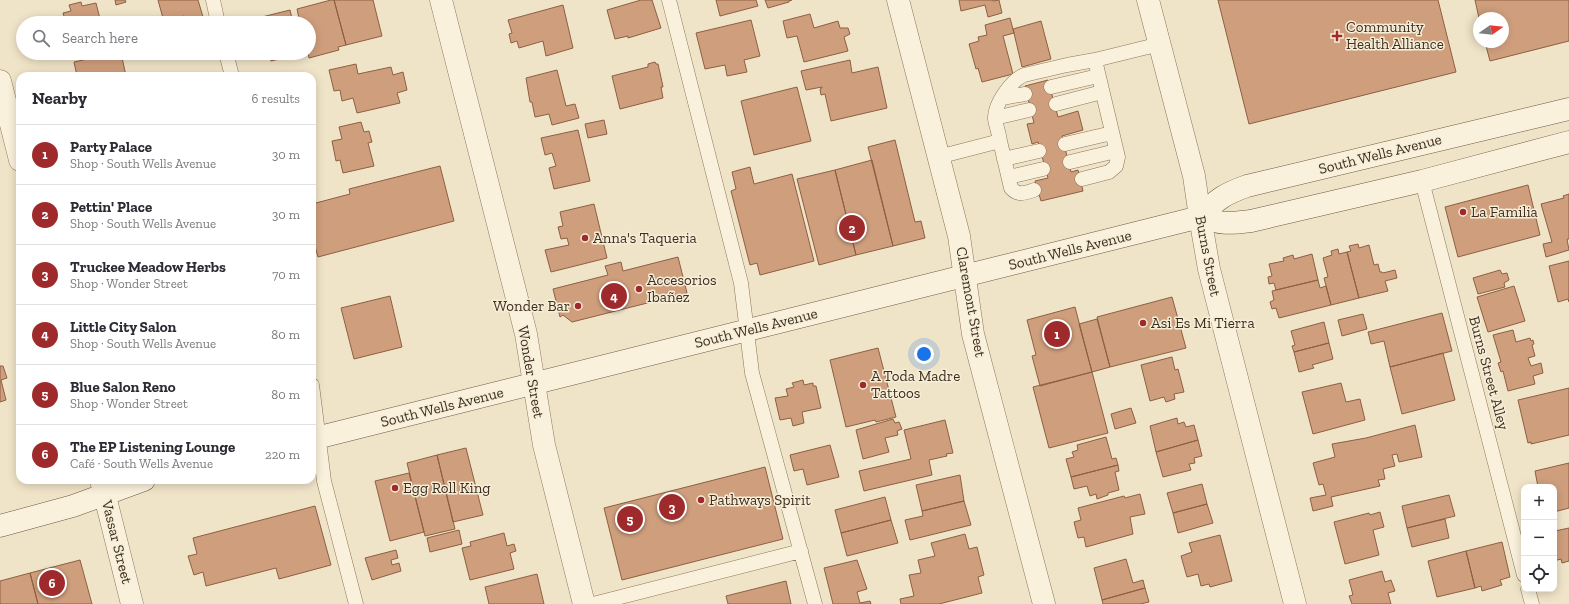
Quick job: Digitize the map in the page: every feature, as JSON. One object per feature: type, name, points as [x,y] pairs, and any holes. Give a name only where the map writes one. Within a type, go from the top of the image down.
[{"type":"street","name":"Wonder Street","points":[[440,0],[526,334],[544,445],[584,604]]},
{"type":"street","name":"Claremont Street","points":[[898,0],[959,236],[974,334],[1044,604]]},
{"type":"street","name":"Burns Street","points":[[1148,0],[1194,176],[1209,269],[1295,604]]},
{"type":"street","points":[[0,81],[16,144]]},
{"type":"street","name":"South Wells Avenue","points":[[316,438],[1200,217],[1214,202],[1228,193],[1247,186],[1569,109]]},
{"type":"street","points":[[1200,217],[1214,222],[1227,224],[1251,221],[1422,181],[1569,142]]},
{"type":"street","points":[[0,526],[62,509],[103,487],[121,484]]},
{"type":"street","name":"Vassar Street","points":[[103,487],[132,604]]},
{"type":"lane","points":[[213,0],[216,16]]},
{"type":"lane","points":[[669,0],[741,283],[752,373],[815,604]]},
{"type":"lane","points":[[1034,190],[1022,194],[1015,192],[1011,188],[1004,159],[995,118],[996,109],[1010,85],[1017,78],[1024,75],[1160,44]]},
{"type":"lane","points":[[228,60],[231,72]]},
{"type":"lane","points":[[1082,179],[1109,172],[1116,166],[1118,157],[1095,60]]},
{"type":"lane","points":[[1051,87],[1098,76]]},
{"type":"lane","points":[[1056,104],[1102,92]]},
{"type":"lane","points":[[1002,98],[1025,94]]},
{"type":"lane","points":[[995,118],[1029,110]]},
{"type":"lane","points":[[1065,144],[1112,133]]},
{"type":"lane","points":[[938,157],[1000,141]]},
{"type":"lane","points":[[1004,159],[1039,151]]},
{"type":"lane","points":[[1070,162],[1116,151]]},
{"type":"lane","points":[[1009,177],[1043,169]]},
{"type":"lane","name":"Burns Street Alley","points":[[1422,181],[1521,563]]},
{"type":"lane","points":[[316,443],[324,481],[356,604]]},
{"type":"lane","points":[[594,604],[801,551]]},
{"type":"lane","points":[[1529,592],[1532,604]]},
{"type":"building","points":[[115,0],[125,0],[126,2],[116,5]]},
{"type":"building","points":[[158,0],[198,0],[203,16],[184,16],[162,16]]},
{"type":"building","points":[[334,0],[346,45],[338,47],[339,50],[316,56],[316,16],[298,16],[297,9]]},
{"type":"building","points":[[334,0],[373,0],[382,36],[346,45]]},
{"type":"building","points":[[641,0],[652,0],[661,28],[628,38],[628,36],[615,39],[607,10]]},
{"type":"building","points":[[716,0],[756,0],[758,6],[720,16]]},
{"type":"building","points":[[765,0],[792,0],[768,8]]},
{"type":"building","points":[[959,0],[999,0],[1002,13],[988,17],[985,5],[961,11]]},
{"type":"building","name":"Community Health Alliance","points":[[1218,0],[1438,0],[1456,72],[1249,124]]},
{"type":"building","points":[[1475,0],[1569,0],[1569,41],[1490,61],[1487,48],[1509,48],[1509,12],[1478,12]]},
{"type":"building","points":[[81,2],[82,6],[96,3],[99,16],[64,16],[63,13],[71,11],[69,5]]},
{"type":"building","points":[[563,5],[573,48],[546,56],[543,41],[519,48],[517,41],[511,43],[509,34],[512,33],[508,20]]},
{"type":"building","points":[[290,10],[291,16],[266,16]]},
{"type":"building","points":[[810,14],[814,28],[838,21],[840,28],[848,28],[850,34],[844,37],[848,51],[804,62],[797,36],[787,38],[783,21]]},
{"type":"building","points":[[1010,18],[1014,33],[1003,36],[1013,74],[982,82],[978,68],[976,69],[969,44],[979,41],[978,37],[987,35],[985,25]]},
{"type":"building","points":[[751,20],[760,56],[744,60],[747,72],[727,76],[725,65],[705,69],[696,33]]},
{"type":"building","points":[[1041,21],[1051,59],[1022,67],[1013,29]]},
{"type":"building","points":[[83,60],[123,60],[125,72],[76,72],[74,62]]},
{"type":"building","points":[[850,60],[852,73],[878,67],[887,108],[831,121],[825,94],[821,95],[820,89],[822,87],[806,90],[801,71]]},
{"type":"building","points":[[655,62],[658,64],[662,82],[663,87],[661,87],[663,98],[620,109],[612,76],[648,67],[648,64]]},
{"type":"building","points":[[356,64],[358,74],[391,67],[393,75],[403,72],[407,90],[397,93],[400,103],[357,113],[353,98],[342,101],[340,90],[334,91],[329,70]]},
{"type":"building","points":[[557,70],[566,106],[575,104],[579,118],[552,125],[549,114],[535,117],[532,102],[530,102],[526,78]]},
{"type":"building","points":[[1048,80],[1058,117],[1078,111],[1083,130],[1062,136],[1071,172],[1078,170],[1083,191],[1041,201],[1035,181],[1048,178],[1038,142],[1032,144],[1027,124],[1034,123],[1025,86]]},
{"type":"building","points":[[797,87],[811,141],[754,155],[741,101]]},
{"type":"building","points":[[604,120],[607,134],[588,138],[585,124]]},
{"type":"building","points":[[361,122],[364,132],[369,131],[372,142],[368,143],[374,166],[343,173],[340,160],[336,161],[332,141],[342,139],[339,127]]},
{"type":"building","points":[[578,130],[590,181],[554,189],[549,168],[556,166],[552,153],[545,155],[541,138]]},
{"type":"building","points":[[895,140],[915,222],[921,221],[925,238],[893,246],[868,147]]},
{"type":"building","points":[[872,160],[893,246],[856,255],[835,170]]},
{"type":"building","points":[[440,166],[454,221],[318,257],[316,250],[316,203],[350,194],[349,189]]},
{"type":"building","points":[[750,167],[754,184],[792,174],[814,261],[760,275],[757,263],[750,265],[731,191],[736,189],[732,172]]},
{"type":"building","points":[[835,170],[856,255],[819,265],[797,179]]},
{"type":"building","points":[[1528,185],[1540,235],[1458,257],[1445,207]]},
{"type":"building","points":[[1569,194],[1569,239],[1567,239],[1569,250],[1546,257],[1543,244],[1552,242],[1541,204],[1564,198],[1563,196]]},
{"type":"building","name":"Anna's Taqueria","points":[[594,204],[607,258],[551,272],[545,250],[569,245],[567,238],[561,239],[558,227],[563,226],[560,212]]},
{"type":"building","points":[[1358,244],[1359,248],[1369,245],[1374,265],[1378,264],[1380,272],[1383,273],[1395,270],[1397,278],[1385,281],[1388,291],[1359,298],[1347,252],[1351,251],[1349,246]]},
{"type":"building","points":[[1338,249],[1339,254],[1347,252],[1359,298],[1331,305],[1324,278],[1328,277],[1323,258],[1332,255],[1331,251]]},
{"type":"building","points":[[1312,254],[1318,280],[1276,290],[1274,283],[1269,284],[1268,277],[1272,276],[1269,264],[1284,261],[1283,258],[1293,255],[1294,259]]},
{"type":"building","points":[[678,257],[687,293],[572,322],[563,315],[560,317],[553,289],[608,275],[605,266],[621,262],[623,271]]},
{"type":"building","points":[[1569,261],[1569,302],[1568,299],[1558,302],[1549,266]]},
{"type":"building","points":[[1500,270],[1502,274],[1507,273],[1509,280],[1504,283],[1505,287],[1478,294],[1473,278]]},
{"type":"building","points":[[1318,280],[1320,288],[1326,286],[1331,305],[1279,318],[1276,308],[1272,309],[1270,302],[1274,300],[1272,291]]},
{"type":"building","points":[[1514,286],[1525,321],[1488,332],[1477,297]]},
{"type":"building","points":[[390,296],[402,347],[354,359],[341,308]]},
{"type":"building","points":[[1172,297],[1186,348],[1110,367],[1097,317]]},
{"type":"building","points":[[1075,307],[1092,372],[1040,386],[1032,356],[1036,355],[1027,320]]},
{"type":"building","points":[[1442,313],[1452,351],[1390,367],[1384,341],[1371,344],[1368,332]]},
{"type":"building","points":[[1363,314],[1367,329],[1342,336],[1338,320]]},
{"type":"building","points":[[1097,319],[1110,367],[1092,372],[1079,324]]},
{"type":"building","points":[[1324,322],[1329,343],[1294,352],[1292,346],[1295,345],[1291,331]]},
{"type":"building","points":[[1513,330],[1516,342],[1530,338],[1531,341],[1533,340],[1534,344],[1532,345],[1535,356],[1528,358],[1531,366],[1541,363],[1543,373],[1533,376],[1535,384],[1508,391],[1503,371],[1501,372],[1498,363],[1501,362],[1493,335]]},
{"type":"building","points":[[1329,343],[1333,359],[1312,365],[1314,368],[1299,372],[1294,352]]},
{"type":"building","points":[[878,348],[896,417],[846,427],[830,360]]},
{"type":"building","points":[[1443,353],[1455,400],[1402,414],[1390,367]]},
{"type":"building","points":[[1172,357],[1175,370],[1178,369],[1184,392],[1174,394],[1175,399],[1166,402],[1164,397],[1150,401],[1141,365]]},
{"type":"building","points":[[0,366],[3,366],[7,378],[1,380],[6,400],[0,402]]},
{"type":"building","points":[[1092,372],[1108,433],[1049,448],[1033,387]]},
{"type":"building","points":[[803,380],[804,385],[813,383],[813,386],[816,386],[821,408],[802,412],[804,423],[793,426],[791,418],[780,420],[775,398],[788,396],[786,389],[794,387],[792,383]]},
{"type":"building","points":[[1341,383],[1346,402],[1360,399],[1365,420],[1313,434],[1302,392]]},
{"type":"building","points":[[1569,388],[1569,435],[1531,444],[1531,442],[1528,443],[1518,400]]},
{"type":"building","points":[[1131,408],[1136,423],[1115,429],[1111,414]]},
{"type":"building","points":[[1177,418],[1178,424],[1184,422],[1186,427],[1194,425],[1198,440],[1156,452],[1150,426]]},
{"type":"building","points":[[893,419],[895,423],[899,422],[902,429],[897,431],[898,435],[885,438],[889,452],[863,459],[856,430]]},
{"type":"building","points":[[945,420],[953,453],[929,460],[932,475],[864,491],[859,471],[911,459],[904,430]]},
{"type":"building","points":[[1415,425],[1422,457],[1399,462],[1397,454],[1392,455],[1395,466],[1383,469],[1385,479],[1378,480],[1380,486],[1331,497],[1333,506],[1313,511],[1310,498],[1326,495],[1323,484],[1319,485],[1313,463],[1335,457],[1332,444],[1366,438]]},
{"type":"building","points":[[1106,437],[1112,459],[1116,458],[1118,465],[1071,477],[1066,459],[1074,457],[1072,452],[1078,450],[1077,445]]},
{"type":"building","points":[[1198,440],[1202,456],[1194,458],[1195,463],[1189,464],[1191,470],[1163,477],[1156,452]]},
{"type":"building","points":[[830,445],[839,477],[807,485],[803,469],[794,471],[790,455]]},
{"type":"building","points":[[466,448],[483,515],[453,522],[437,455]]},
{"type":"building","points":[[437,455],[455,529],[425,536],[407,463]]},
{"type":"building","points":[[1569,463],[1569,508],[1557,511],[1557,484],[1537,484],[1535,471]]},
{"type":"building","points":[[1118,465],[1119,471],[1115,472],[1119,490],[1108,493],[1108,495],[1097,499],[1096,494],[1090,496],[1087,486],[1074,489],[1071,477]]},
{"type":"building","points":[[765,467],[783,539],[622,580],[604,508]]},
{"type":"building","points":[[409,473],[424,532],[390,541],[375,481]]},
{"type":"building","points":[[960,475],[964,501],[922,511],[916,485]]},
{"type":"building","points":[[1202,484],[1207,504],[1173,513],[1167,493]]},
{"type":"building","points":[[1140,494],[1145,514],[1130,517],[1133,534],[1086,547],[1084,537],[1078,538],[1074,522],[1081,520],[1078,508],[1124,496],[1125,498]]},
{"type":"building","points":[[1449,495],[1455,516],[1407,528],[1402,506]]},
{"type":"building","points":[[885,497],[891,520],[841,533],[835,510]]},
{"type":"building","points":[[964,501],[971,525],[910,540],[905,520],[923,516],[922,511]]},
{"type":"building","points":[[1207,504],[1213,523],[1178,533],[1173,513]]},
{"type":"building","points":[[315,506],[331,565],[279,579],[276,568],[206,586],[203,572],[194,575],[188,556],[197,554],[193,538]]},
{"type":"building","points":[[1380,512],[1384,527],[1373,530],[1379,555],[1345,564],[1334,522],[1369,513],[1370,515]]},
{"type":"building","points":[[1445,519],[1449,538],[1412,547],[1407,528]]},
{"type":"building","points":[[891,520],[898,543],[847,556],[841,533]]},
{"type":"building","points":[[1569,528],[1569,561],[1562,563],[1561,559],[1557,560],[1557,531]]},
{"type":"building","points":[[459,530],[462,544],[430,552],[427,538]]},
{"type":"building","points":[[504,533],[507,546],[514,544],[516,551],[510,553],[514,569],[470,580],[462,548],[471,546],[470,542]]},
{"type":"building","points":[[965,534],[969,549],[977,547],[984,575],[978,577],[982,593],[939,604],[901,604],[900,599],[914,596],[909,575],[921,573],[918,560],[935,556],[931,543]]},
{"type":"building","points":[[1220,535],[1232,581],[1210,587],[1209,584],[1201,586],[1198,574],[1187,577],[1181,556],[1192,552],[1189,543]]},
{"type":"building","points":[[1502,542],[1510,577],[1500,580],[1502,585],[1482,591],[1481,586],[1475,588],[1466,551]]},
{"type":"building","points":[[396,550],[398,558],[391,560],[392,565],[399,563],[401,571],[372,580],[365,558]]},
{"type":"building","points":[[1466,551],[1475,588],[1437,597],[1428,561]]},
{"type":"building","points":[[1126,559],[1133,583],[1143,580],[1145,588],[1102,600],[1094,568]]},
{"type":"building","points":[[80,560],[92,604],[38,604],[30,573]]},
{"type":"building","points":[[857,560],[867,589],[857,592],[860,603],[870,601],[871,604],[833,604],[824,568]]},
{"type":"building","points":[[1382,571],[1385,582],[1391,580],[1395,591],[1388,593],[1391,604],[1352,604],[1349,596],[1353,595],[1349,580]]},
{"type":"building","points":[[30,573],[38,604],[0,604],[0,581]]},
{"type":"building","points":[[537,574],[544,604],[489,604],[485,587]]},
{"type":"building","points":[[786,581],[791,604],[728,604],[726,596]]},
{"type":"building","points":[[1145,588],[1149,602],[1140,604],[1103,604],[1102,600]]},
{"type":"place","name":"Community Health Alliance","points":[[1337,36]]},
{"type":"place","name":"La Familia","points":[[1463,212]]},
{"type":"place","name":"Pettin' Place","points":[[852,228]]},
{"type":"place","name":"Anna's Taqueria","points":[[585,238]]},
{"type":"place","name":"Accesorios Ibañez","points":[[639,289]]},
{"type":"place","name":"Little City Salon","points":[[614,296]]},
{"type":"place","name":"Wonder Bar","points":[[578,306]]},
{"type":"place","name":"Asi Es Mi Tierra","points":[[1143,323]]},
{"type":"place","name":"Party Palace","points":[[1057,334]]},
{"type":"place","name":"A Toda Madre Tattoos","points":[[863,385]]},
{"type":"place","name":"Egg Roll King","points":[[395,488]]},
{"type":"place","name":"Pathways Spirit","points":[[701,500]]},
{"type":"place","name":"Truckee Meadow Herbs","points":[[672,507]]},
{"type":"place","name":"Blue Salon Reno","points":[[630,519]]},
{"type":"place","name":"The EP Listening Lounge","points":[[52,583]]}]
